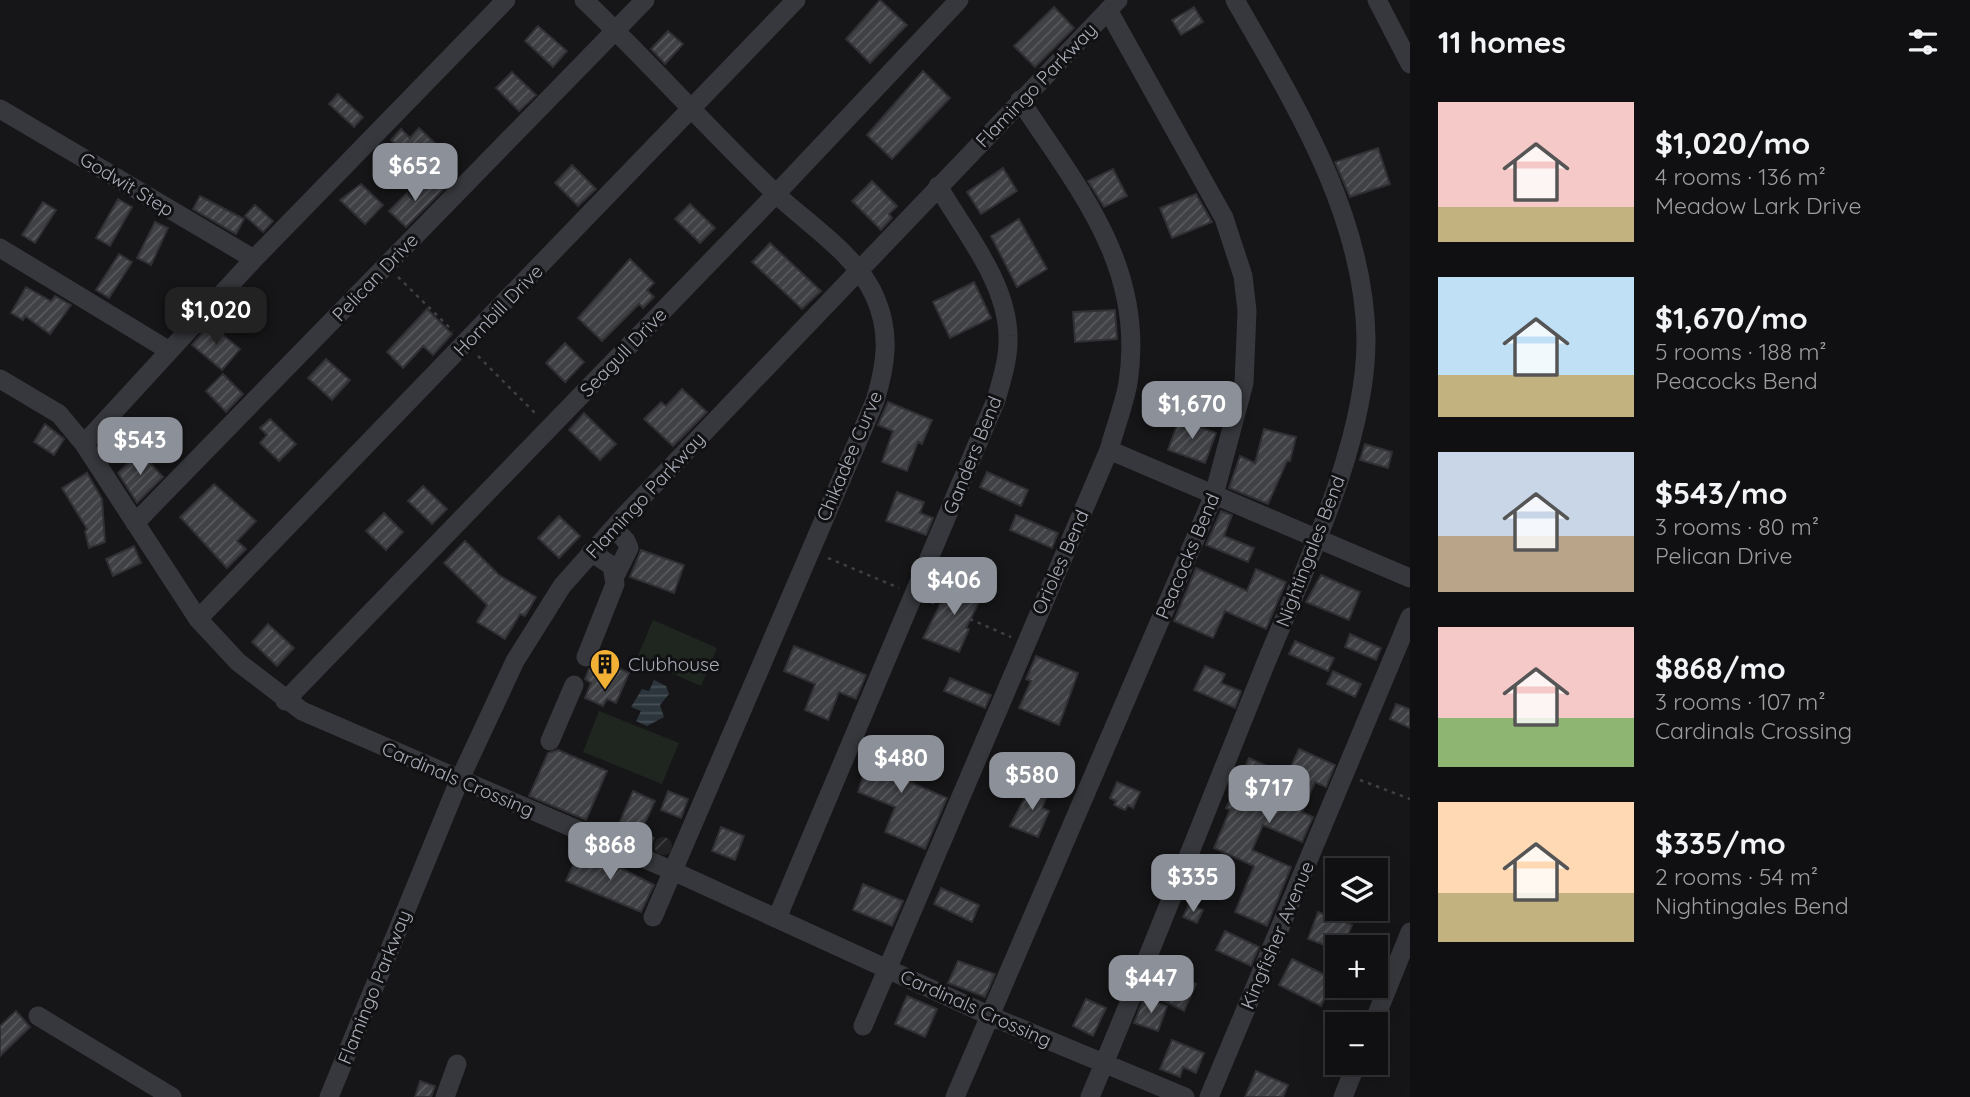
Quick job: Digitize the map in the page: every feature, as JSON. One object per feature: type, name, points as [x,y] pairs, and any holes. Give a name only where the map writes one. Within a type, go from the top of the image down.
[{"type":"street","points":[[84,444],[254,258],[506,0]]},
{"type":"street","name":"Chikadee Curve","points":[[584,0],[776,194],[859,270],[875,296],[884,321],[887,349],[883,374],[653,916]]},
{"type":"street","name":"Pelican Drive","points":[[135,523],[645,0]]},
{"type":"street","name":"Hornbill Drive","points":[[198,619],[796,0]]},
{"type":"street","name":"Seagull Drive","points":[[285,701],[776,194],[959,0]]},
{"type":"street","name":"Nightingales Bend","points":[[1090,1097],[1316,538],[1354,434],[1363,387],[1366,338],[1362,293],[1325,166],[1298,110],[1235,0]]},
{"type":"street","points":[[1377,0],[1410,64]]},
{"type":"street","name":"Flamingo Parkway","points":[[330,1097],[458,781],[530,634],[562,586],[591,552],[938,186],[1113,5]]},
{"type":"street","name":"Peacocks Bend","points":[[955,1097],[1214,495],[1244,383],[1248,349],[1242,276],[1213,194],[1113,5]]},
{"type":"street","name":"Orioles Bend","points":[[863,1026],[1109,450],[1127,385],[1131,353],[1126,289],[1103,227],[1020,100]]},
{"type":"street","name":"Godwit Step","points":[[0,108],[254,258]]},
{"type":"street","name":"Ganders Bend","points":[[777,918],[991,412],[1004,369],[1009,337],[1005,309],[989,274],[938,186]]},
{"type":"street","points":[[0,248],[168,349]]},
{"type":"street","name":"Cardinals Crossing","points":[[0,379],[59,414],[84,444],[198,619],[238,662],[285,701],[458,781],[673,871],[988,1015],[1185,1097]]},
{"type":"street","points":[[1109,450],[1410,578]]},
{"type":"street","points":[[586,657],[607,607],[616,574],[629,548],[614,528]]},
{"type":"street","points":[[591,552],[612,566],[616,574]]},
{"type":"street","name":"Kingfisher Avenue","points":[[1209,1097],[1410,617]]},
{"type":"street","points":[[550,741],[574,685]]},
{"type":"street","points":[[1378,1012],[1410,932]]},
{"type":"street","points":[[38,1016],[172,1097]]},
{"type":"street","points":[[449,1096],[457,1064]]},
{"type":"street","points":[[1343,1097],[1352,1075]]},
{"type":"path","points":[[1344,774],[1410,799]]},
{"type":"shaded area","points":[[653,620],[717,648],[701,686],[637,658]]},
{"type":"shaded area","points":[[654,680],[666,686],[669,694],[660,705],[664,717],[647,726],[636,721],[641,711],[631,707],[642,689],[649,691]]},
{"type":"shaded area","points":[[599,711],[679,743],[662,784],[583,752]]},
{"type":"shaded area","points":[[659,837],[667,837],[672,846],[670,853],[659,855],[654,850],[654,842]]},
{"type":"building","points":[[880,0],[907,25],[870,63],[846,39]]},
{"type":"building","points":[[1054,7],[1074,28],[1035,67],[1014,46]]},
{"type":"building","points":[[1194,7],[1203,22],[1181,35],[1172,20]]},
{"type":"building","points":[[538,26],[567,51],[553,67],[525,41]]},
{"type":"building","points":[[668,31],[683,44],[665,64],[651,49]]},
{"type":"building","points":[[923,71],[950,98],[892,159],[867,135]]},
{"type":"building","points":[[512,72],[536,95],[519,111],[496,88]]},
{"type":"building","points":[[338,94],[363,117],[354,127],[329,104]]},
{"type":"building","points":[[419,128],[439,147],[419,167],[391,140],[401,129],[410,138]]},
{"type":"building","points":[[1378,148],[1390,184],[1350,197],[1335,162]]},
{"type":"building","points":[[572,165],[596,189],[578,206],[555,183]]},
{"type":"building","points":[[1003,168],[1017,191],[981,214],[967,192]]},
{"type":"building","points":[[1113,169],[1127,196],[1104,207],[1088,181]]},
{"type":"building","points":[[432,179],[443,190],[406,227],[389,211],[407,193],[412,199]]},
{"type":"building","points":[[872,181],[897,206],[889,214],[892,218],[881,230],[852,201]]},
{"type":"building","points":[[361,184],[383,205],[365,224],[340,200]]},
{"type":"building","points":[[1196,194],[1212,222],[1172,238],[1160,208]]},
{"type":"building","points":[[200,196],[244,219],[236,234],[193,209]]},
{"type":"building","points":[[118,199],[132,207],[110,246],[96,238]]},
{"type":"building","points":[[43,202],[56,210],[35,243],[22,235]]},
{"type":"building","points":[[690,204],[715,228],[700,243],[675,219]]},
{"type":"building","points":[[255,205],[273,221],[263,232],[245,216]]},
{"type":"building","points":[[1019,219],[1047,269],[1017,287],[991,236]]},
{"type":"building","points":[[155,222],[168,228],[151,265],[137,258]]},
{"type":"building","points":[[770,243],[821,291],[802,309],[752,262]]},
{"type":"building","points":[[119,254],[132,262],[109,298],[96,290]]},
{"type":"building","points":[[630,259],[654,283],[647,290],[654,297],[643,308],[639,304],[602,341],[578,318]]},
{"type":"building","points":[[974,282],[991,318],[950,338],[933,302]]},
{"type":"building","points":[[26,287],[51,301],[55,296],[71,305],[50,334],[25,316],[23,320],[11,313]]},
{"type":"building","points":[[427,309],[452,334],[433,355],[423,346],[403,368],[387,352]]},
{"type":"building","points":[[1115,310],[1117,339],[1075,342],[1073,312]]},
{"type":"building","points":[[210,324],[240,349],[222,370],[192,345]]},
{"type":"building","points":[[565,343],[584,362],[565,382],[546,363]]},
{"type":"building","points":[[326,359],[350,380],[332,400],[308,378]]},
{"type":"building","points":[[223,374],[243,394],[226,412],[206,391]]},
{"type":"building","points":[[682,389],[707,412],[673,446],[644,419],[661,402],[666,406]]},
{"type":"building","points":[[888,402],[932,420],[922,444],[918,442],[907,471],[882,462],[893,431],[878,425]]},
{"type":"building","points":[[584,413],[616,444],[600,460],[569,430]]},
{"type":"building","points":[[270,419],[296,444],[279,461],[260,443],[267,435],[260,428]]},
{"type":"building","points":[[1179,419],[1216,433],[1205,463],[1168,450]]},
{"type":"building","points":[[45,424],[64,439],[54,455],[34,442]]},
{"type":"building","points":[[1264,429],[1296,437],[1290,461],[1287,461],[1268,504],[1229,488],[1240,456],[1255,463]]},
{"type":"building","points":[[1365,444],[1392,452],[1388,468],[1360,460]]},
{"type":"building","points":[[140,452],[163,477],[137,503],[118,473]]},
{"type":"building","points":[[987,472],[1028,490],[1021,506],[980,487]]},
{"type":"building","points":[[87,473],[102,499],[105,542],[89,548],[85,531],[87,529],[62,488]]},
{"type":"building","points":[[214,484],[256,521],[237,541],[246,549],[227,568],[180,517]]},
{"type":"building","points":[[423,486],[447,509],[432,524],[408,501]]},
{"type":"building","points":[[897,492],[924,502],[920,513],[933,518],[926,535],[886,521]]},
{"type":"building","points":[[1221,511],[1232,515],[1224,536],[1254,548],[1248,562],[1206,545]]},
{"type":"building","points":[[384,513],[403,532],[386,550],[366,531]]},
{"type":"building","points":[[1016,515],[1058,533],[1052,548],[1010,530]]},
{"type":"building","points":[[559,516],[580,536],[559,558],[538,538]]},
{"type":"building","points":[[465,541],[499,575],[536,597],[525,616],[520,614],[505,639],[477,622],[487,605],[444,563]]},
{"type":"building","points":[[134,546],[141,563],[113,576],[106,559]]},
{"type":"building","points":[[641,550],[684,565],[674,593],[630,577]]},
{"type":"building","points":[[1196,568],[1247,591],[1256,569],[1286,582],[1266,629],[1225,611],[1213,638],[1174,621]]},
{"type":"building","points":[[1321,575],[1360,592],[1349,620],[1306,602]]},
{"type":"building","points":[[953,580],[983,594],[966,628],[969,629],[959,652],[923,638]]},
{"type":"building","points":[[268,624],[294,648],[277,666],[252,642]]},
{"type":"building","points":[[1350,634],[1381,648],[1376,660],[1345,647]]},
{"type":"building","points":[[1295,641],[1334,658],[1328,671],[1289,654]]},
{"type":"building","points":[[794,646],[866,675],[856,699],[839,692],[828,720],[805,710],[815,684],[784,671]]},
{"type":"building","points":[[1036,656],[1078,673],[1059,725],[1019,708],[1031,681],[1026,679]]},
{"type":"building","name":"Clubhouse","points":[[607,663],[629,673],[616,703],[607,699],[603,706],[585,698],[591,683],[585,679],[589,669],[597,669],[599,664],[606,667]]},
{"type":"building","points":[[1205,666],[1225,674],[1221,683],[1241,691],[1235,708],[1194,690]]},
{"type":"building","points":[[1333,671],[1361,684],[1355,697],[1327,684]]},
{"type":"building","points":[[950,678],[991,695],[985,708],[944,691]]},
{"type":"building","points":[[1396,704],[1410,709],[1410,728],[1390,719]]},
{"type":"building","points":[[875,739],[915,756],[905,780],[947,798],[925,849],[885,832],[895,807],[858,792]]},
{"type":"building","points":[[1299,749],[1335,765],[1326,787],[1315,782],[1302,812],[1313,817],[1302,842],[1263,825],[1252,850],[1291,867],[1267,926],[1235,912],[1254,866],[1214,848],[1230,810],[1226,808],[1249,758],[1287,775]]},
{"type":"building","points":[[558,750],[607,771],[586,820],[529,796],[548,753]]},
{"type":"building","points":[[1117,782],[1140,792],[1133,808],[1128,805],[1125,810],[1114,805],[1116,801],[1110,798]]},
{"type":"building","points":[[1032,784],[1049,791],[1042,808],[1049,811],[1038,837],[1010,826]]},
{"type":"building","points":[[633,791],[655,801],[641,831],[654,838],[649,848],[615,833]]},
{"type":"building","points":[[668,791],[688,799],[681,818],[661,810]]},
{"type":"building","points":[[721,827],[744,836],[735,860],[712,851]]},
{"type":"building","points":[[579,852],[605,865],[607,861],[654,885],[641,912],[566,881]]},
{"type":"building","points":[[863,884],[903,901],[892,926],[853,910]]},
{"type":"building","points":[[941,888],[979,905],[972,922],[934,904]]},
{"type":"building","points":[[1189,904],[1203,910],[1197,923],[1183,917]]},
{"type":"building","points":[[1318,912],[1325,915],[1325,921],[1342,921],[1352,925],[1348,935],[1325,935],[1325,945],[1308,939]]},
{"type":"building","points":[[1225,931],[1259,947],[1251,966],[1216,950]]},
{"type":"building","points":[[1292,959],[1325,975],[1325,998],[1321,1006],[1279,985]]},
{"type":"building","points":[[958,961],[995,974],[985,997],[948,983]]},
{"type":"building","points":[[1175,975],[1196,984],[1184,1011],[1164,1001]]},
{"type":"building","points":[[907,996],[937,1009],[925,1037],[895,1024]]},
{"type":"building","points":[[1144,998],[1167,1006],[1158,1031],[1134,1023]]},
{"type":"building","points":[[1086,999],[1106,1008],[1093,1036],[1073,1026]]},
{"type":"building","points":[[16,1011],[30,1027],[0,1056],[0,1026]]},
{"type":"building","points":[[1172,1040],[1204,1053],[1196,1073],[1183,1067],[1180,1077],[1160,1069]]},
{"type":"building","points":[[1256,1071],[1288,1085],[1283,1097],[1245,1097]]},
{"type":"building","points":[[420,1081],[435,1086],[431,1097],[415,1097]]},
{"type":"place","name":"Clubhouse","points":[[605,691]]}]
